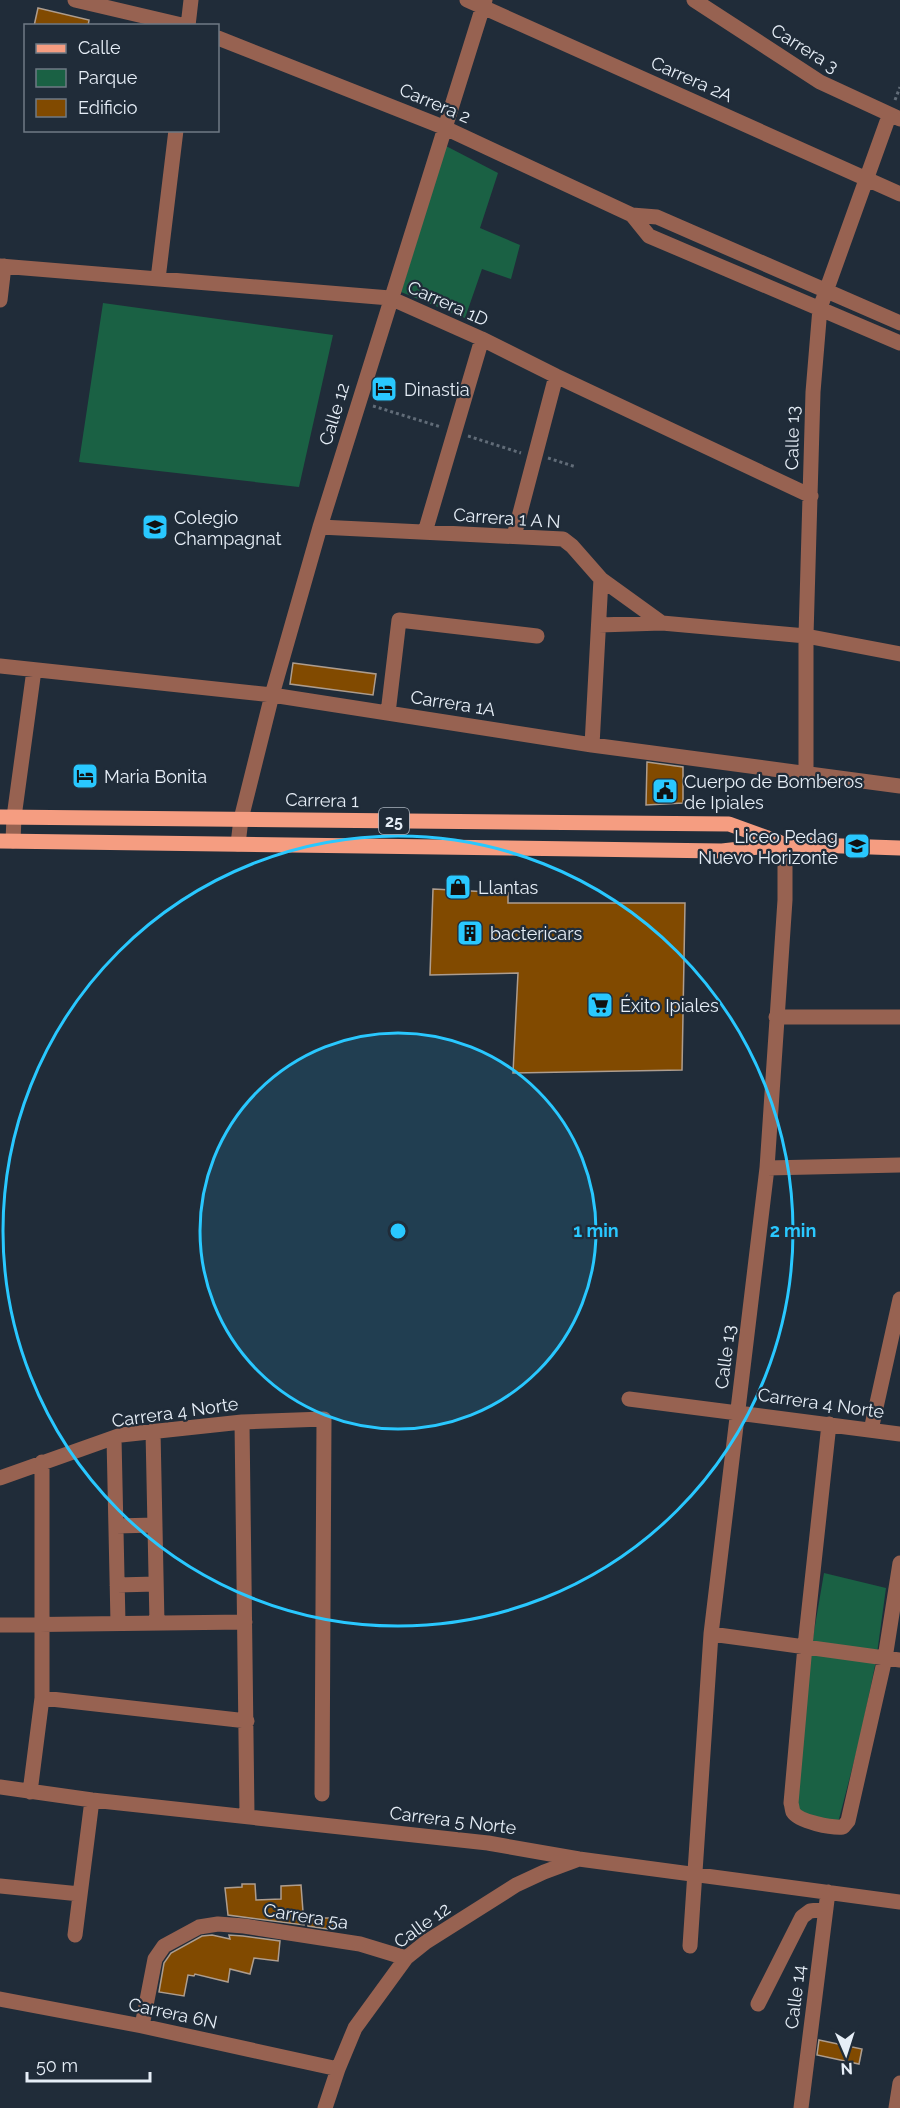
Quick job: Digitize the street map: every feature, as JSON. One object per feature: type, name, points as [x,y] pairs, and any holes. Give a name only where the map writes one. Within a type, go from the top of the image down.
[{"type":"main road","name":"Carrera 1","points":[[7,817],[729,824],[785,844]]},
{"type":"main road","points":[[590,823],[590,849]]},
{"type":"main road","name":"Carrera 1","points":[[6,841],[723,851],[785,844],[900,848]]},
{"type":"street","points":[[75,0],[178,24]]},
{"type":"street","points":[[187,24],[191,0]]},
{"type":"street","name":"Carrera 2A","points":[[467,0],[484,3],[900,194]]},
{"type":"street","name":"Carrera 3","points":[[697,1],[820,82],[894,118]]},
{"type":"street","name":"Calle 12","points":[[238,844],[241,819],[272,695],[320,527],[484,3]]},
{"type":"street","name":"Carrera 2","points":[[219,38],[444,127],[632,215],[657,217],[900,323]]},
{"type":"street","name":"Calle 13","points":[[806,774],[806,636],[813,392],[820,308],[867,179],[894,118]]},
{"type":"street","points":[[158,279],[176,132]]},
{"type":"street","name":"Carrera 2","points":[[632,215],[649,236],[900,342]]},
{"type":"street","points":[[0,300],[2,266]]},
{"type":"street","name":"Carrera 1D","points":[[2,266],[390,298],[482,339],[810,496]]},
{"type":"street","points":[[425,532],[482,339]]},
{"type":"street","points":[[514,536],[556,376]]},
{"type":"street","name":"Carrera 1 A N","points":[[320,527],[563,539],[601,579],[662,623]]},
{"type":"street","points":[[592,745],[601,579]]},
{"type":"street","points":[[388,713],[399,620],[537,636]]},
{"type":"street","points":[[599,625],[662,623],[806,636],[900,654]]},
{"type":"street","name":"Carrera 1A","points":[[0,666],[272,695],[592,745],[900,786]]},
{"type":"street","points":[[6,841],[7,817],[34,670]]},
{"type":"street","name":"Calle 13","points":[[690,1946],[711,1634],[767,1168],[785,900],[785,844]]},
{"type":"street","points":[[776,1017],[900,1017]]},
{"type":"street","points":[[767,1168],[900,1165]]},
{"type":"street","points":[[871,1430],[900,1299]]},
{"type":"street","name":"Carrera 4 Norte","points":[[629,1399],[900,1434]]},
{"type":"street","name":"Carrera 4 Norte","points":[[0,1478],[114,1438],[153,1431],[242,1422],[324,1419],[322,1794]]},
{"type":"street","points":[[242,1422],[247,1815]]},
{"type":"street","points":[[829,1424],[791,1803],[793,1812],[800,1819],[834,1828],[843,1827],[848,1821],[892,1659],[900,1563]]},
{"type":"street","points":[[153,1431],[157,1623]]},
{"type":"street","points":[[114,1438],[118,1623]]},
{"type":"street","points":[[30,1792],[42,1698],[42,1462]]},
{"type":"street","points":[[116,1526],[155,1525]]},
{"type":"street","points":[[117,1585],[156,1584]]},
{"type":"street","points":[[0,1624],[245,1622]]},
{"type":"street","points":[[711,1634],[892,1659]]},
{"type":"street","points":[[42,1698],[247,1721]]},
{"type":"street","name":"Carrera 5 Norte","points":[[0,1787],[92,1800],[247,1815],[488,1843],[579,1859],[900,1902]]},
{"type":"street","points":[[75,1935],[92,1800]]},
{"type":"street","name":"Calle 12","points":[[325,2108],[355,2028],[406,1958],[426,1942],[516,1886],[544,1872],[579,1859]]},
{"type":"street","points":[[0,1886],[80,1894]]},
{"type":"street","name":"Calle 14","points":[[801,2108],[828,1892]]},
{"type":"street","points":[[758,2004],[802,1917],[810,1911],[826,1909]]},
{"type":"street","name":"Carrera 5a","points":[[142,2026],[155,1959],[164,1946],[199,1927],[218,1924],[255,1928],[360,1944],[406,1958]]},
{"type":"street","name":"Carrera 6N","points":[[0,1999],[142,2026],[338,2069]]},
{"type":"street","points":[[896,2108],[900,2083]]},
{"type":"path","points":[[535,454],[576,467]]},
{"type":"green space","points":[[446,146],[498,173],[480,228],[520,245],[511,279],[482,269],[465,318],[401,292]]},
{"type":"green space","points":[[103,303],[333,335],[299,487],[79,462]]},
{"type":"green space","points":[[824,1573],[886,1588],[876,1661],[860,1738],[838,1823],[801,1816],[797,1808],[811,1649]]},
{"type":"building","points":[[38,8],[89,20],[88,24],[34,24]]},
{"type":"building","points":[[293,663],[376,674],[373,695],[290,684]]},
{"type":"building","name":"Cuerpo de Bomberos de Ipiales","points":[[647,762],[683,767],[683,803],[646,805]]},
{"type":"building","name":"Éxito Ipiales","points":[[433,889],[508,893],[508,903],[685,903],[682,1070],[513,1073],[518,973],[430,975]]},
{"type":"building","points":[[242,1884],[255,1884],[256,1900],[281,1899],[281,1886],[301,1885],[304,1925],[228,1915],[225,1888],[242,1887]]},
{"type":"building","points":[[308,1918],[334,1918],[334,1930],[308,1926]]},
{"type":"building","points":[[212,1935],[230,1939],[229,1935],[280,1941],[278,1961],[254,1958],[250,1974],[230,1969],[228,1982],[195,1974],[194,1976],[188,1975],[184,1996],[159,1992],[164,1963],[171,1953],[202,1936]]},
{"type":"building","points":[[819,2040],[862,2049],[859,2064],[817,2055]]},
{"type":"place","name":"Dinastia","points":[[384,389]]},
{"type":"place","name":"Colegio Champagnat","points":[[155,527]]},
{"type":"place","name":"Maria Bonita","points":[[85,776]]},
{"type":"place","name":"Cuerpo de Bomberos de Ipiales","points":[[665,791]]},
{"type":"place","name":"Liceo Pedag Nuevo Horizonte","points":[[857,846]]},
{"type":"place","name":"Llantas","points":[[458,887]]},
{"type":"place","name":"bactericars","points":[[470,933]]},
{"type":"place","name":"Éxito Ipiales","points":[[600,1005]]}]
